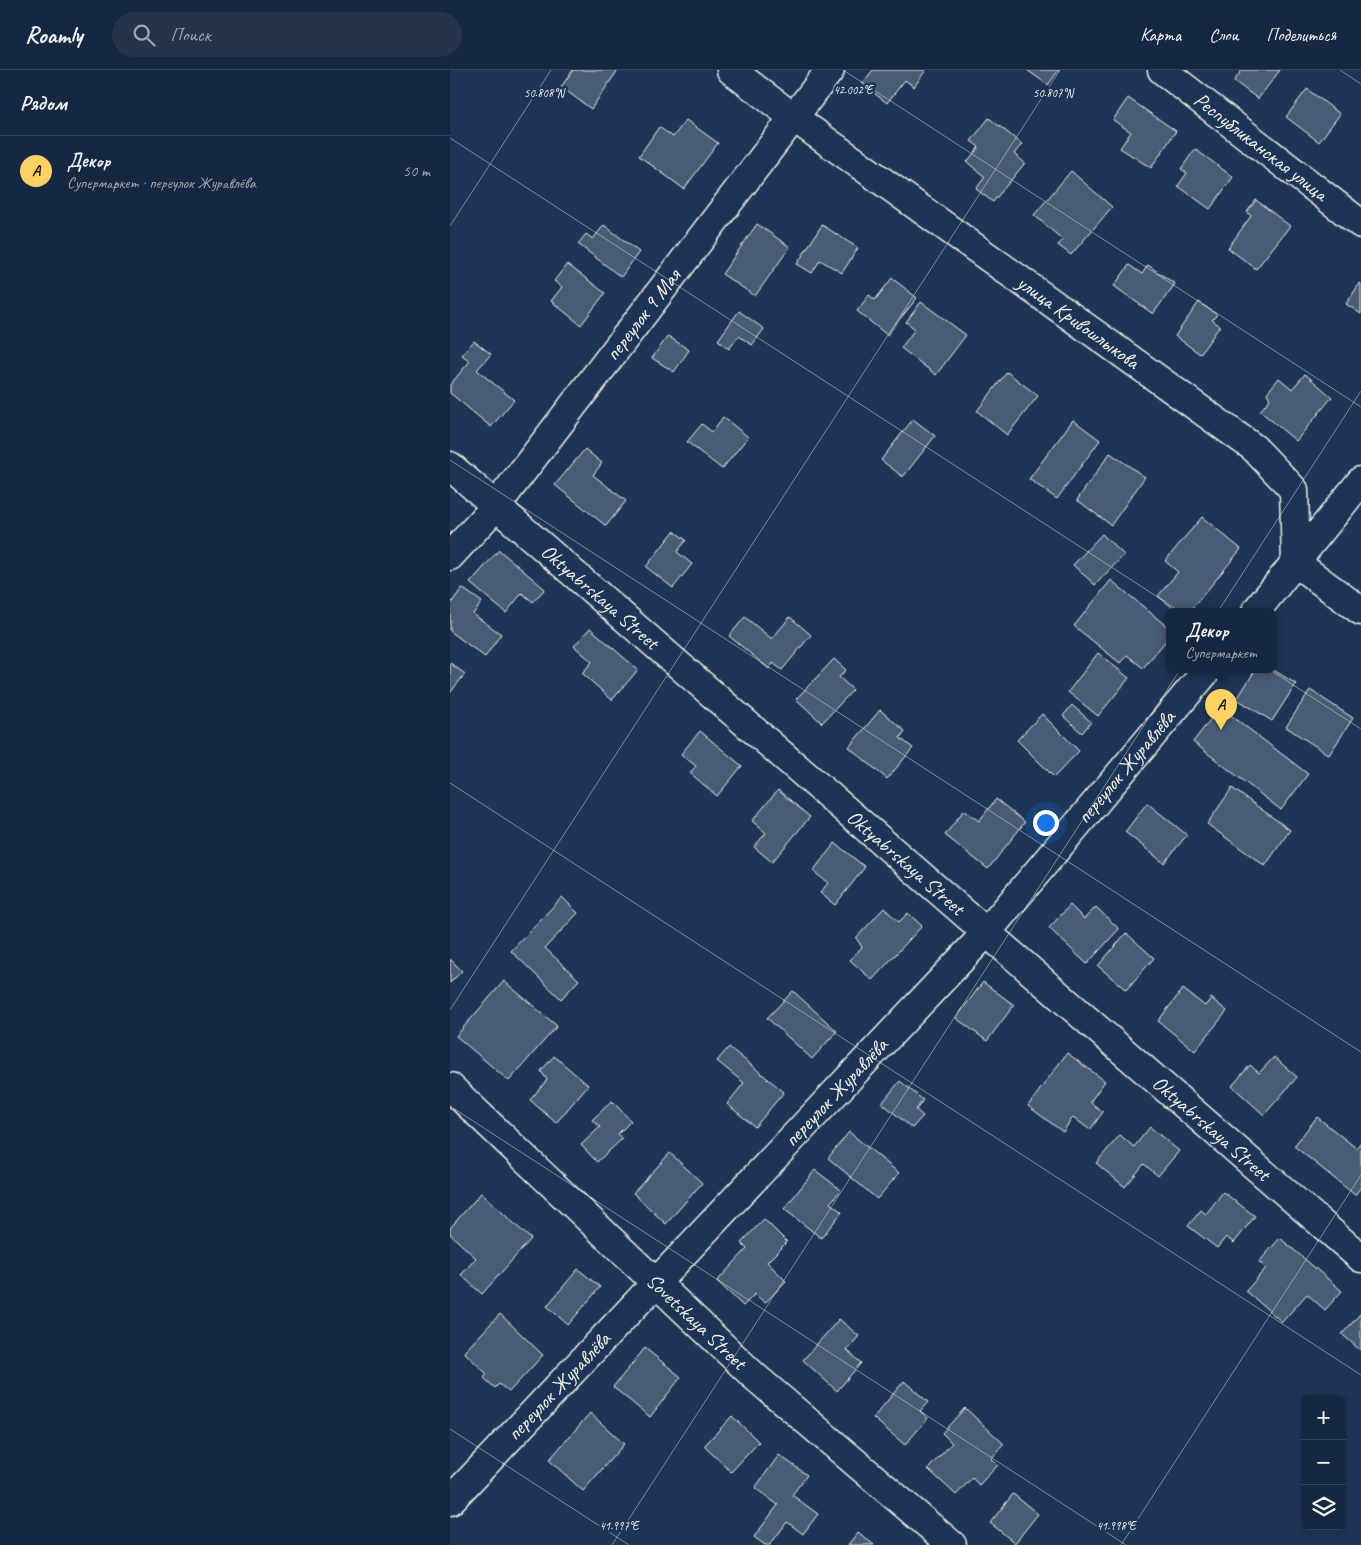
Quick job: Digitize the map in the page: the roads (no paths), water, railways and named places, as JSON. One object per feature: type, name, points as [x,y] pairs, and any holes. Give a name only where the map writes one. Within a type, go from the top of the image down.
[{"type":"street","name":"улица Кривошлыкова","points":[[731,70],[793,117],[1254,448],[1294,490],[1296,564]]},
{"type":"street","name":"переулок 9 Мая","points":[[450,556],[496,506],[830,70]]},
{"type":"street","name":"Республиканская улица","points":[[1162,70],[1361,224]]},
{"type":"street","name":"Oktyabrskaya Street","points":[[450,466],[1361,1258]]},
{"type":"street","points":[[1259,608],[1296,564],[1361,481]]},
{"type":"street","points":[[1296,564],[1361,611]]},
{"type":"street","name":"переулок Журавлёва","points":[[450,1501],[986,933],[1205,673]]},
{"type":"street","name":"Sovetskaya Street","points":[[450,1087],[754,1376],[952,1545]]},
{"type":"place","name":"Декор","points":[[1221,730]]}]
